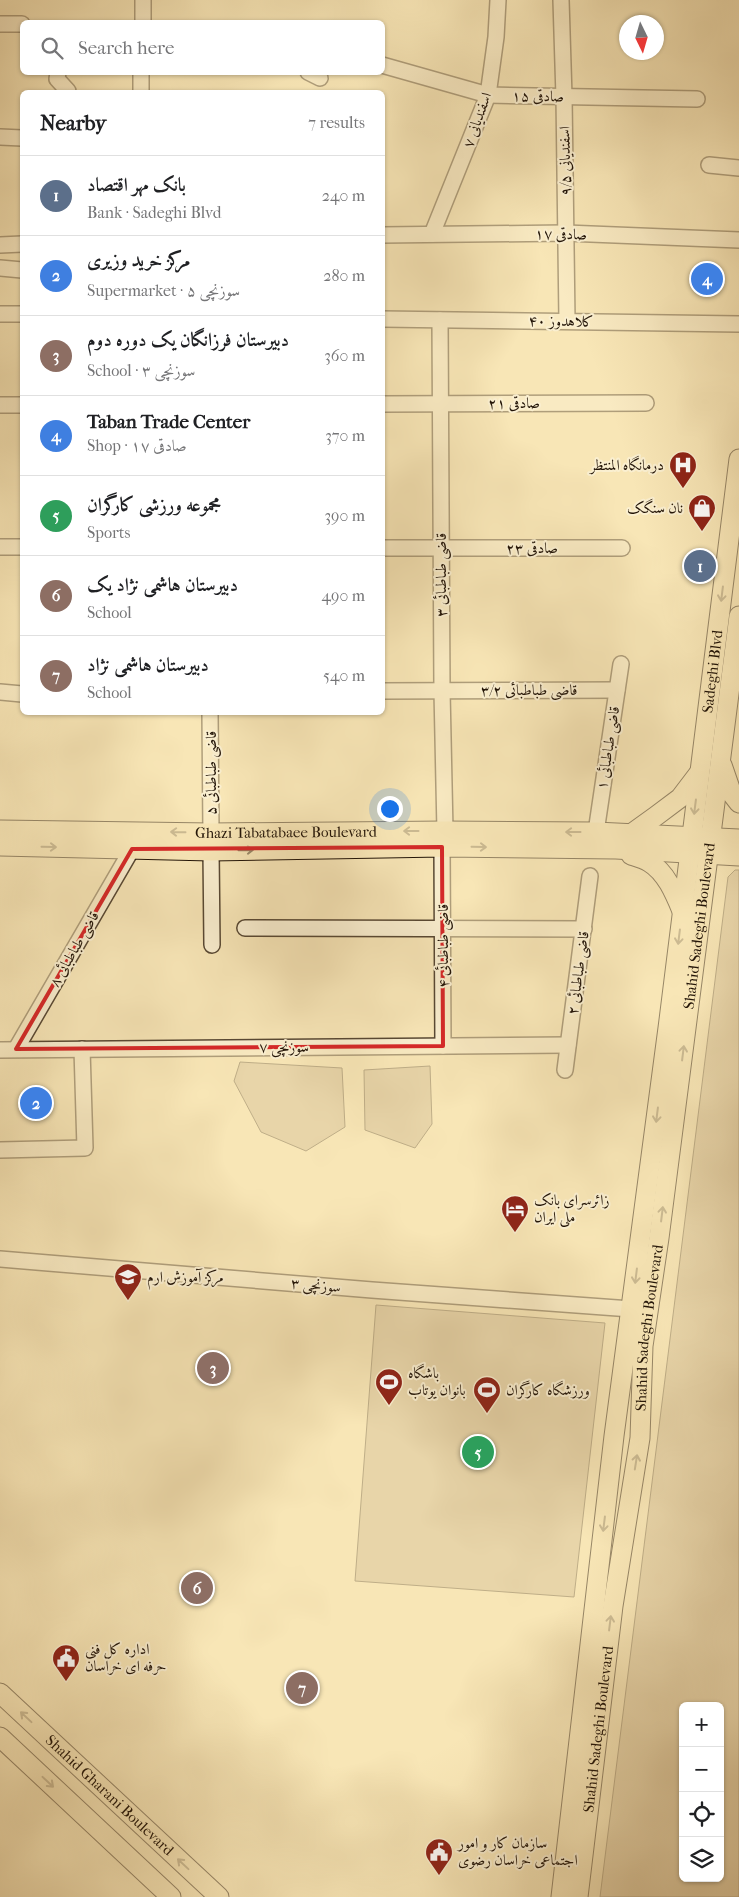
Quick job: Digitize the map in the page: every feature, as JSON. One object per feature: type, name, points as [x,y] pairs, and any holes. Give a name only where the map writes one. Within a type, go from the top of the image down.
[{"type":"main road","name":"Sadeghi Blvd","points":[[691,845],[739,458]]},
{"type":"main road","name":"Sadeghi Blvd","points":[[720,759],[739,616]]},
{"type":"main road","points":[[720,759],[724,776],[732,794],[739,803]]},
{"type":"main road","name":"Shahid Sadeghi Boulevard","points":[[578,1897],[612,1606],[640,1438],[643,1346],[720,759]]},
{"type":"main road","points":[[631,834],[680,798],[699,773]]},
{"type":"main road","name":"Ghazi Tabatabaee Boulevard","points":[[0,830],[211,842],[443,839],[596,832],[631,834],[691,845]]},
{"type":"main road","name":"Ghazi Tabatabaee Boulevard","points":[[443,839],[616,849],[691,845]]},
{"type":"main road","points":[[710,846],[739,839]]},
{"type":"main road","name":"Ghazi Tabatabaee Boulevard","points":[[0,846],[132,849],[211,842]]},
{"type":"main road","points":[[691,845],[710,846],[739,856]]},
{"type":"main road","name":"Shahid Sadeghi Boulevard","points":[[561,1897],[614,1436],[691,845]]},
{"type":"main road","points":[[616,849],[650,862],[673,890],[682,911]]},
{"type":"main road","points":[[614,1436],[640,1438]]},
{"type":"main road","name":"Shahid Gharani Boulevard","points":[[0,1694],[218,1897]]},
{"type":"main road","points":[[0,1737],[171,1897]]},
{"type":"street","points":[[143,20],[144,0]]},
{"type":"street","name":"اسفندیانی ۷","points":[[432,234],[488,95],[496,37],[498,0]]},
{"type":"street","name":"اسفندیانی ۹/۵","points":[[561,0],[567,321]]},
{"type":"street","points":[[0,24],[20,24]]},
{"type":"street","name":"صادقی ۱۵","points":[[385,67],[488,95],[697,99]]},
{"type":"street","points":[[58,75],[57,79],[70,90]]},
{"type":"street","points":[[141,75],[141,90]]},
{"type":"street","points":[[0,137],[20,138]]},
{"type":"street","points":[[710,165],[739,168]]},
{"type":"street","name":"صادقی ۱۷","points":[[385,235],[566,233],[739,240]]},
{"type":"street","points":[[0,244],[20,244]]},
{"type":"street","points":[[0,268],[20,270]]},
{"type":"street","points":[[0,314],[20,314]]},
{"type":"street","name":"کلاهدوز ۴۰","points":[[385,319],[739,324]]},
{"type":"street","name":"قاضی طباطبائی ۳","points":[[440,320],[443,839]]},
{"type":"street","name":"صادقی ۲۱","points":[[385,404],[646,403]]},
{"type":"street","points":[[0,405],[20,405]]},
{"type":"street","points":[[0,547],[20,547]]},
{"type":"street","name":"صادقی ۲۳","points":[[385,548],[622,548]]},
{"type":"street","name":"قاضی طباطبائی ۱","points":[[596,832],[621,664]]},
{"type":"street","name":"قاضی طباطبائی ۳/۲","points":[[385,691],[617,690]]},
{"type":"street","points":[[0,692],[20,694]]},
{"type":"street","name":"قاضی طباطبائی ۵","points":[[210,715],[212,946]]},
{"type":"street","name":"قاضی طباطبائی ۴","points":[[443,839],[443,1046]]},
{"type":"street","name":"قاضی طباطبائی ۸","points":[[16,1049],[132,849]]},
{"type":"street","name":"قاضی طباطبائی ۲","points":[[565,1070],[590,876]]},
{"type":"street","points":[[245,928],[584,928]]},
{"type":"street","name":"سوزنچی ۷","points":[[0,1050],[568,1046]]},
{"type":"street","points":[[0,1150],[85,1148],[82,1049]]},
{"type":"street","name":"سوزنچی ۳","points":[[0,1259],[372,1290],[631,1309]]},
{"type":"highlighted area","points":[[442,847],[443,1046],[16,1049],[132,849]]},
{"type":"shaded area","points":[[735,870],[739,870],[739,1897],[600,1897],[728,877]]},
{"type":"shaded area","points":[[240,1062],[342,1068],[345,1127],[306,1151],[261,1132],[234,1081]]},
{"type":"shaded area","points":[[430,1066],[432,1124],[415,1148],[365,1130],[364,1070]]},
{"type":"shaded area","points":[[376,1305],[605,1323],[574,1597],[355,1581]]},
{"type":"place","name":"Taban Trade Center","points":[[707,279]]},
{"type":"place","name":"درمانگاه المنتظر","points":[[683,489]]},
{"type":"place","name":"نان سنگک","points":[[702,532]]},
{"type":"place","name":"بانک مهر اقتصاد","points":[[700,566]]},
{"type":"place","name":"مرکز خرید وزیری","points":[[36,1103]]},
{"type":"place","name":"زائرسرای بانک ملی ایران","points":[[515,1233]]},
{"type":"place","name":"مرکز آموزش ارم","points":[[128,1301]]},
{"type":"place","name":"دبیرستان فرزانگان یک دوره دوم","points":[[213,1368]]},
{"type":"place","name":"باشگاه بانوان یوتاب","points":[[389,1406]]},
{"type":"place","name":"ورزشگاه کارگران","points":[[487,1414]]},
{"type":"place","name":"مجموعه ورزشی کارگران","points":[[478,1452]]},
{"type":"place","name":"دبیرستان هاشمی نژاد یک","points":[[197,1588]]},
{"type":"place","name":"اداره کل فنی حرفه ای خراسان","points":[[66,1682]]},
{"type":"place","name":"دبیرستان هاشمی نژاد","points":[[302,1688]]},
{"type":"place","name":"سازمان کار و امور اجتماعی خراسان رضوی","points":[[439,1876]]}]
